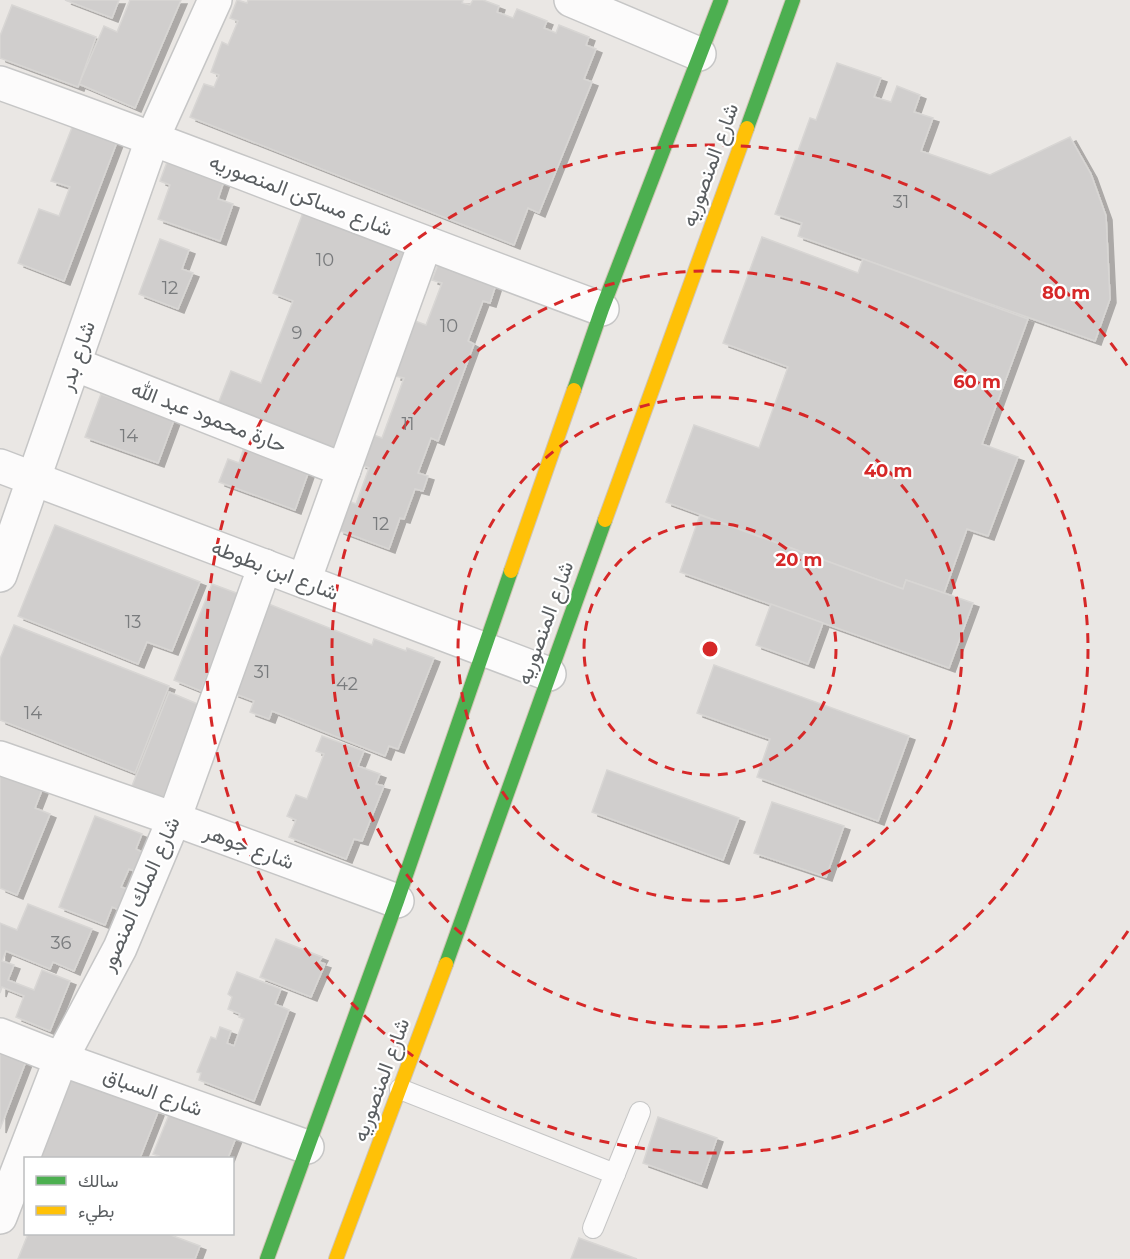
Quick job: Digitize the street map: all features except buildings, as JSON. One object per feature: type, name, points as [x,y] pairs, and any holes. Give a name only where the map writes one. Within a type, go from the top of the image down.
[{"type":"main road","points":[[267,1259],[397,901],[602,309],[721,0]]},
{"type":"main road","name":"شارع المنصوريه","points":[[336,1259],[458,932],[793,0]]},
{"type":"street","name":"شارع بدر","points":[[0,575],[153,137],[216,0]]},
{"type":"street","points":[[571,0],[699,54]]},
{"type":"street","name":"شارع مساكن المنصوريه","points":[[0,83],[153,137],[425,244],[602,309]]},
{"type":"street","points":[[304,581],[425,244]]},
{"type":"street","name":"حارة محمود عبد الله","points":[[74,364],[344,470]]},
{"type":"street","name":"شارع ابن بطوطه","points":[[0,466],[549,674]]},
{"type":"street","name":"شارع الملك المنصور","points":[[0,1217],[60,1059],[120,948],[174,819],[265,566]]},
{"type":"street","name":"شارع جوهر","points":[[0,758],[397,901]]},
{"type":"street","name":"شارع السباق","points":[[0,1035],[60,1059],[307,1147]]},
{"type":"lane","points":[[400,1089],[615,1174]]},
{"type":"lane","points":[[593,1228],[640,1112]]},
{"type":"traffic: fast","points":[[574,390],[602,309],[721,0]]},
{"type":"traffic: fast","points":[[747,128],[793,0]]},
{"type":"traffic: fast","points":[[446,964],[605,520]]},
{"type":"traffic: fast","points":[[267,1259],[397,901],[511,571]]},
{"type":"traffic: slow","points":[[605,520],[747,128]]},
{"type":"traffic: slow","points":[[511,571],[574,390]]},
{"type":"traffic: slow","points":[[336,1259],[446,964]]}]
